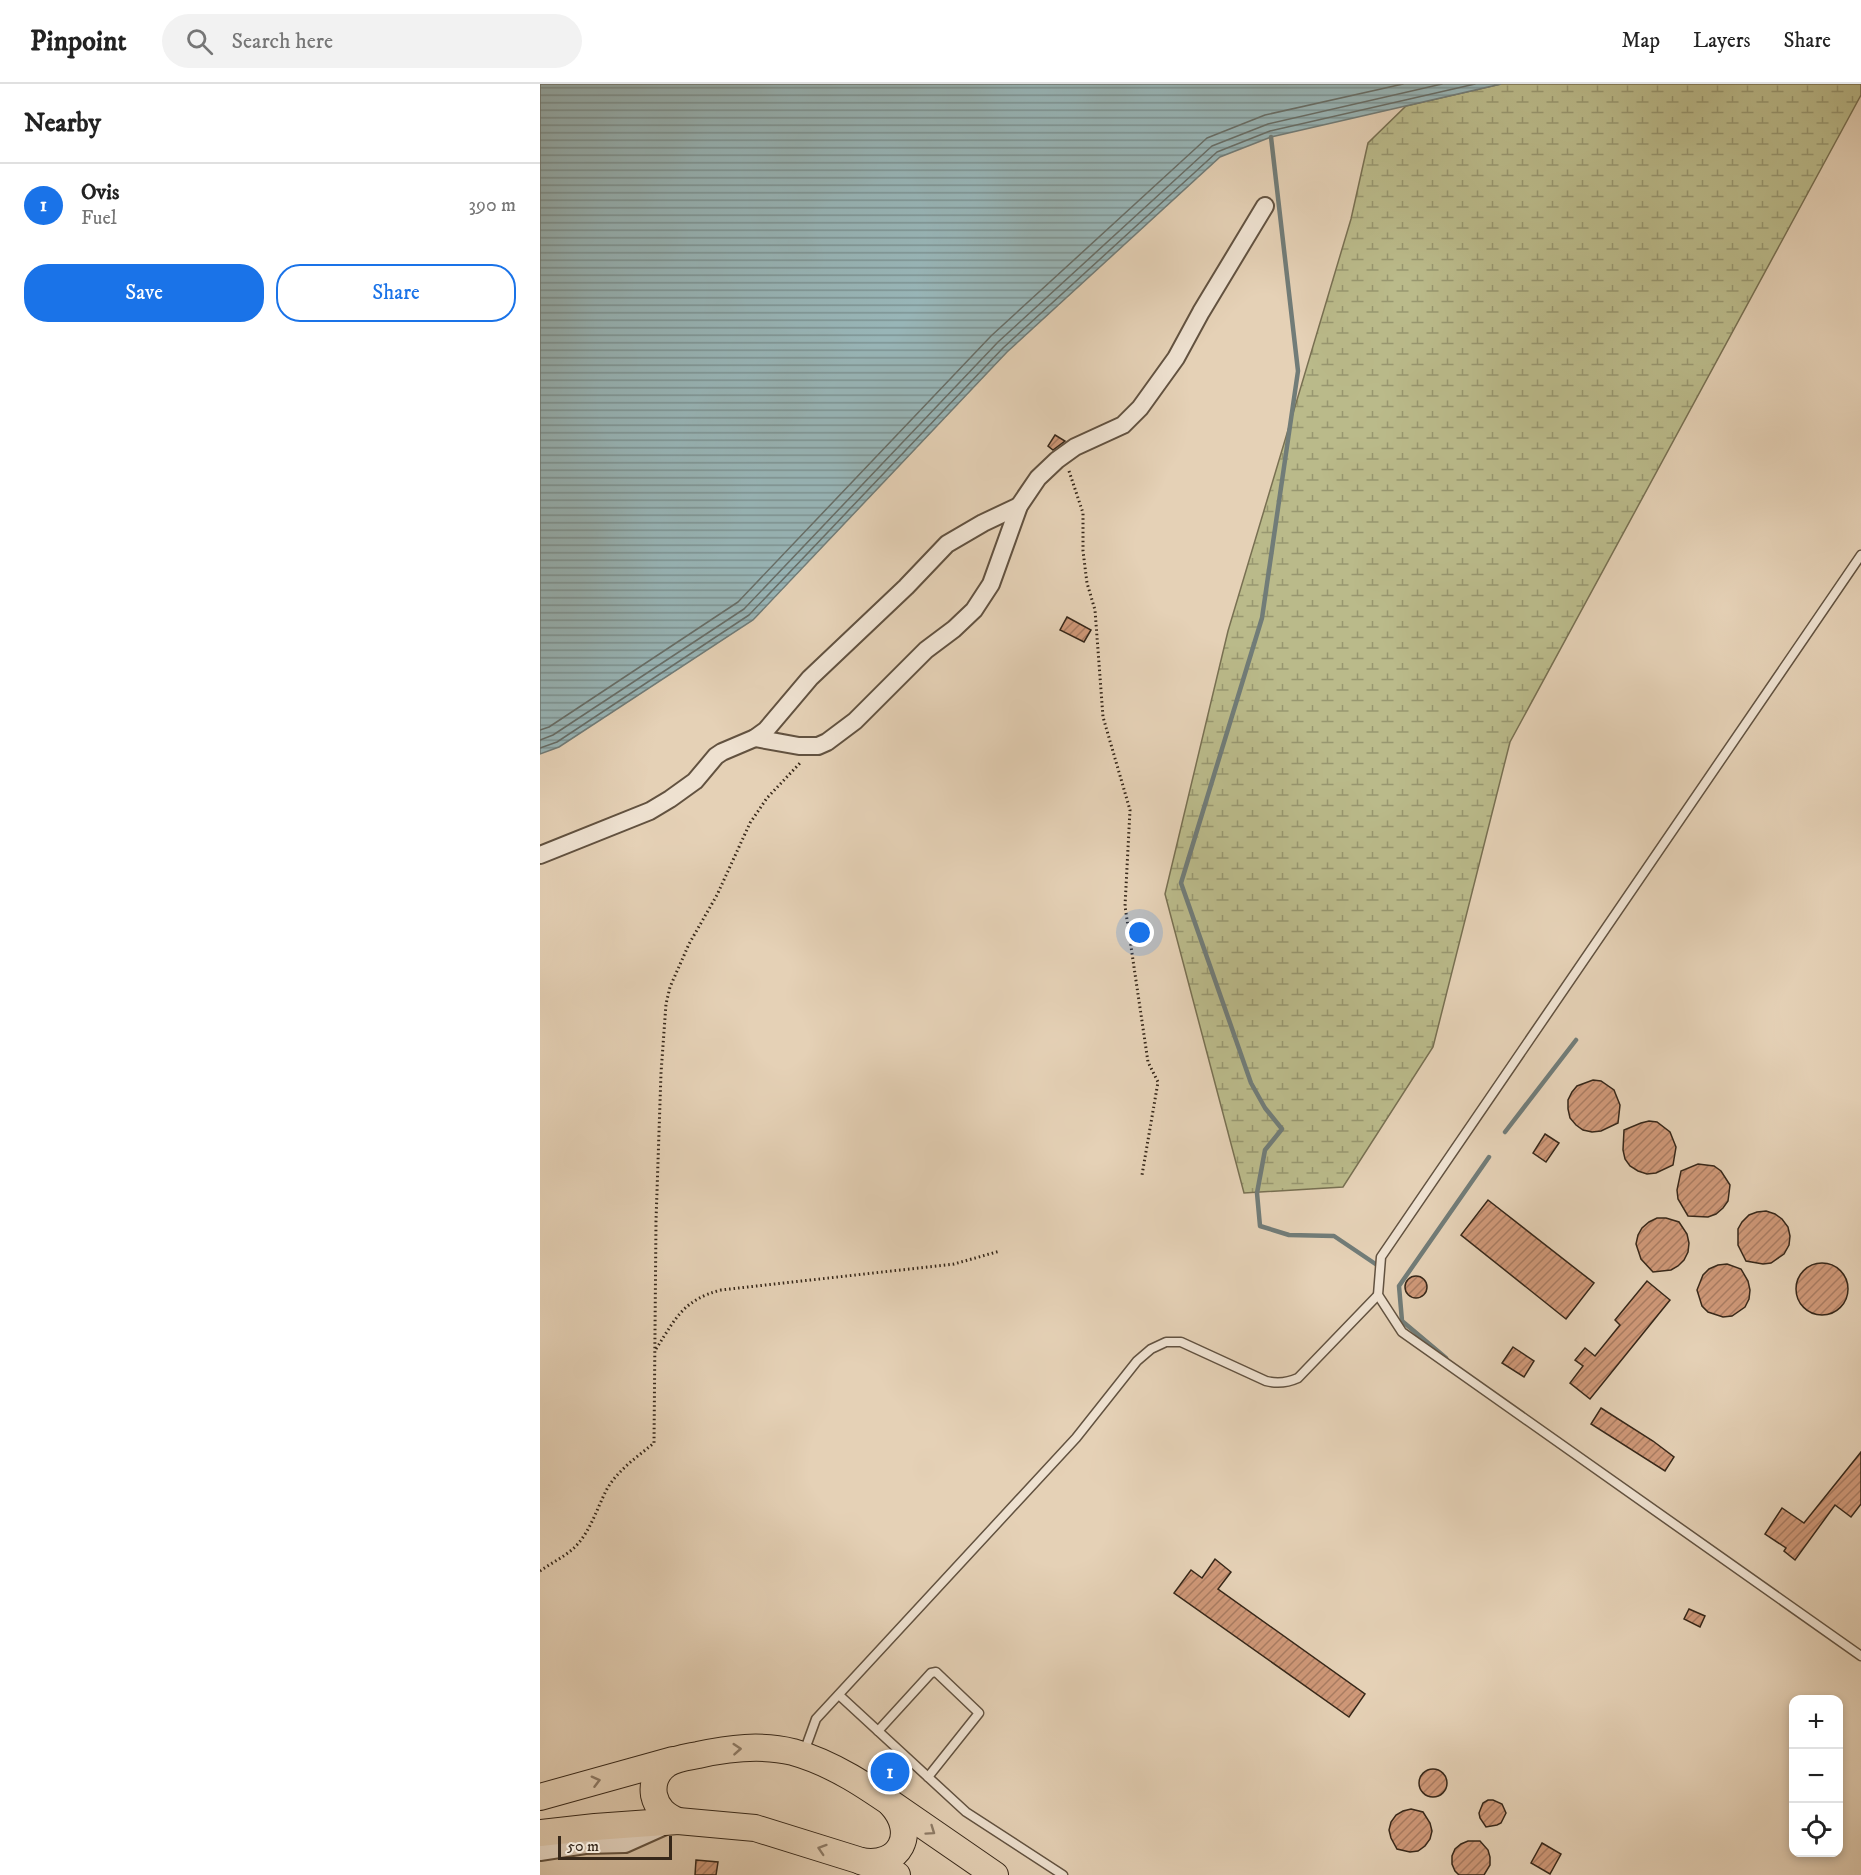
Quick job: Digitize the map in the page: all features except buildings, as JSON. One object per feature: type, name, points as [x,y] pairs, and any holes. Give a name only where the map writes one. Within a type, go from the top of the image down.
[{"type":"main road","points":[[540,1797],[679,1758],[723,1750],[757,1748],[791,1752],[821,1761],[858,1780],[994,1875]]},
{"type":"main road","points":[[678,1821],[661,1810],[655,1800],[653,1790],[660,1769],[679,1758]]},
{"type":"main road","points":[[858,1860],[874,1863],[884,1861],[892,1857],[899,1849],[905,1831],[903,1821],[887,1800]]},
{"type":"main road","points":[[540,1833],[678,1821],[755,1828],[858,1860],[897,1875]]},
{"type":"street","points":[[756,738],[799,746],[818,746],[837,736],[855,722],[926,650],[974,610],[991,584],[1019,506],[1038,478],[1075,447],[1123,425],[1140,408],[1176,358],[1265,206]]},
{"type":"street","points":[[540,855],[650,811],[695,781],[716,756],[756,738],[766,730],[810,678],[906,587],[947,544],[1019,506]]},
{"type":"street","points":[[540,1852],[585,1845],[625,1844],[678,1821]]},
{"type":"lane","points":[[1861,555],[1381,1257],[1378,1295],[1402,1332],[1861,1656]]},
{"type":"lane","points":[[802,1756],[816,1719],[1076,1438],[1137,1361],[1151,1349],[1166,1342],[1180,1342],[1266,1381],[1276,1384],[1288,1382],[1298,1378],[1378,1295]]},
{"type":"lane","points":[[878,1731],[931,1673],[936,1672],[979,1713],[928,1777]]},
{"type":"lane","points":[[839,1695],[966,1812],[1062,1875]]},
{"type":"path","points":[[1064,455],[1083,513],[1083,550],[1087,583],[1095,610],[1102,717],[1130,810],[1125,906],[1148,1062],[1158,1082],[1142,1175]]},
{"type":"path","points":[[540,1571],[569,1553],[581,1540],[607,1488],[623,1468],[654,1443],[656,1221],[661,1084],[666,1004],[670,987],[689,944],[717,896],[750,823],[767,798],[818,746]]},
{"type":"path","points":[[656,1350],[679,1313],[707,1293],[954,1264],[1000,1251]]},
{"type":"green space","points":[[1501,84],[1861,84],[1861,95],[1510,742],[1433,1047],[1343,1187],[1244,1193],[1165,894],[1228,631],[1351,219],[1368,143],[1406,106]]},
{"type":"water","points":[[540,84],[1501,84],[1271,137],[1220,157],[1007,352],[753,620],[559,747],[540,754]]},
{"type":"waterway","points":[[1271,137],[1298,371],[1262,618],[1181,883],[1251,1083],[1265,1108],[1282,1129],[1265,1150],[1257,1193],[1260,1226],[1289,1235],[1334,1236],[1377,1265]]},
{"type":"waterway","points":[[1505,1132],[1576,1040]]},
{"type":"waterway","points":[[1446,1358],[1402,1321],[1399,1286],[1489,1157]]},
{"type":"place","name":"Ovis","points":[[890,1772]]}]
